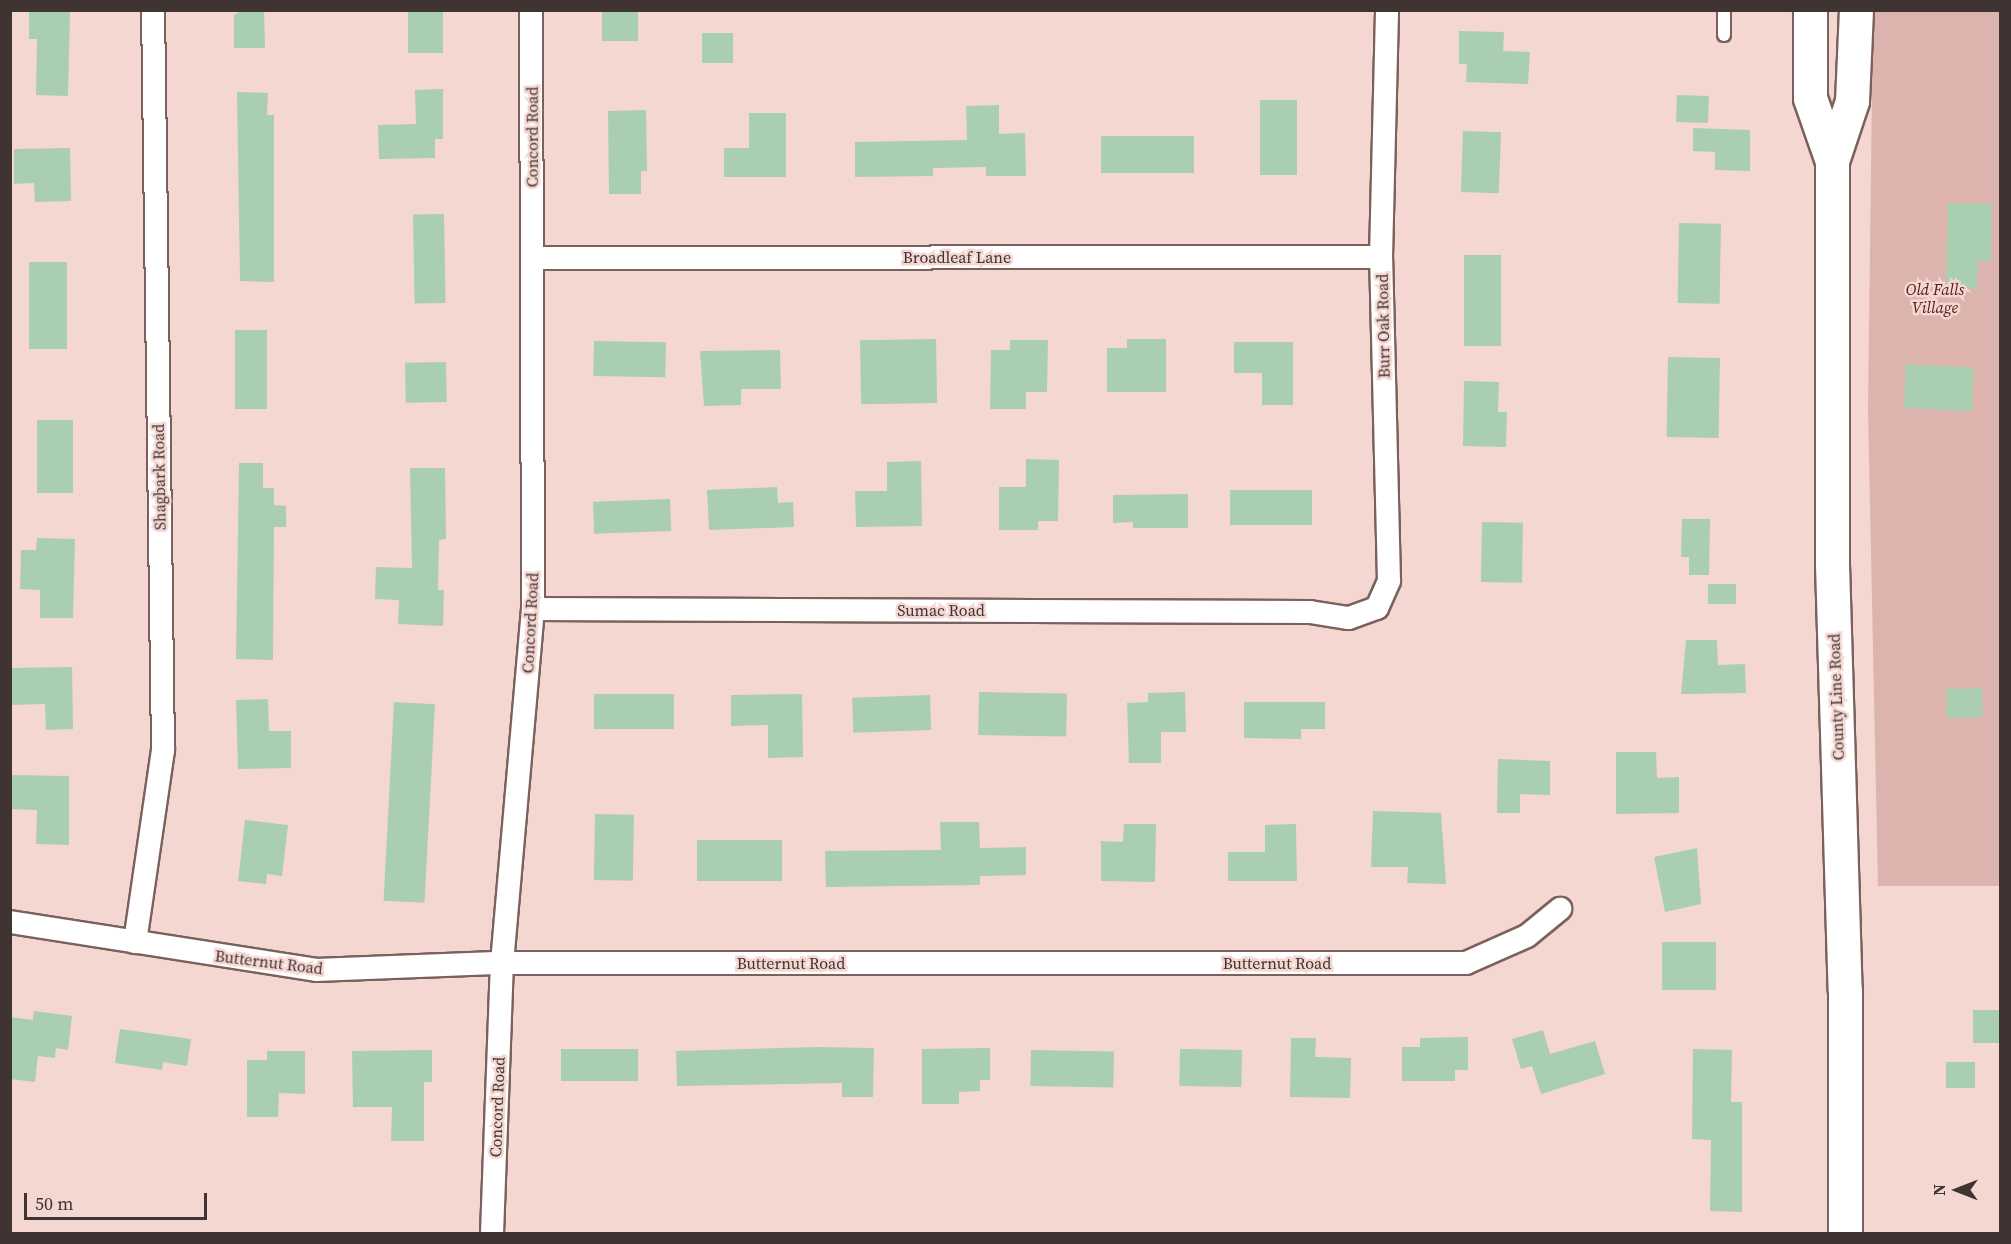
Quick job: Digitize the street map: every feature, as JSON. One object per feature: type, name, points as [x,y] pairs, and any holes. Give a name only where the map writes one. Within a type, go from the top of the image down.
[{"type":"main road","name":"County Line Road","points":[[1810,10],[1810,98],[1832,161]]},
{"type":"main road","name":"County Line Road","points":[[1845,1233],[1845,981],[1832,564],[1832,161],[1852,101],[1856,10]]},
{"type":"street","name":"Shagbark Road","points":[[135,942],[163,750],[153,10]]},
{"type":"street","name":"Concord Road","points":[[492,1233],[502,963],[533,609],[531,10]]},
{"type":"street","name":"Burr Oak Road","points":[[1349,618],[1377,608],[1389,581],[1381,256],[1387,10]]},
{"type":"street","name":"Broadleaf Lane","points":[[533,258],[1381,256]]},
{"type":"street","name":"Sumac Road","points":[[533,609],[1310,612],[1349,618]]},
{"type":"street","name":"Butternut Road","points":[[10,922],[316,970],[502,963],[1466,963],[1527,936],[1560,909]]},
{"type":"lane","points":[[1724,10],[1724,35]]},
{"type":"green space","name":"Old Falls Village","points":[[1873,11],[2000,11],[2000,886],[1878,886],[1868,410]]},
{"type":"building","points":[[243,10],[264,10],[265,48],[234,48],[234,15]]},
{"type":"building","points":[[408,10],[443,10],[443,53],[408,53]]},
{"type":"building","points":[[602,10],[638,10],[638,41],[602,41]]},
{"type":"building","points":[[29,11],[70,12],[68,96],[36,95],[37,39],[29,39]]},
{"type":"building","points":[[1459,31],[1504,32],[1503,51],[1530,52],[1528,84],[1466,82],[1467,64],[1459,64]]},
{"type":"building","points":[[702,33],[733,33],[733,63],[702,63]]},
{"type":"building","points":[[443,89],[443,139],[435,139],[435,158],[379,159],[378,125],[416,124],[415,90]]},
{"type":"building","points":[[237,92],[268,93],[267,115],[274,115],[274,282],[240,281]]},
{"type":"building","points":[[1677,95],[1709,96],[1708,123],[1676,122]]},
{"type":"building","points":[[1260,100],[1297,100],[1297,175],[1260,175]]},
{"type":"building","points":[[999,105],[999,134],[1025,133],[1026,176],[986,176],[986,167],[933,168],[933,176],[855,177],[855,142],[967,140],[966,106]]},
{"type":"building","points":[[646,110],[647,171],[641,171],[641,194],[609,194],[608,111]]},
{"type":"building","points":[[749,113],[786,113],[786,177],[724,177],[724,148],[749,148]]},
{"type":"building","points":[[1693,128],[1750,130],[1750,171],[1715,170],[1715,152],[1693,151]]},
{"type":"building","points":[[1463,131],[1501,132],[1499,193],[1461,192]]},
{"type":"building","points":[[1101,136],[1194,136],[1194,173],[1101,173]]},
{"type":"building","points":[[70,148],[71,201],[35,202],[34,183],[14,184],[14,149]]},
{"type":"building","points":[[1948,203],[1992,204],[1991,261],[1978,261],[1977,289],[1946,288]]},
{"type":"building","points":[[444,214],[446,303],[415,304],[413,215]]},
{"type":"building","points":[[1679,223],[1721,224],[1720,304],[1678,303]]},
{"type":"building","points":[[1464,255],[1501,255],[1501,346],[1464,346]]},
{"type":"building","points":[[29,262],[67,262],[67,349],[29,349]]},
{"type":"building","points":[[235,330],[267,330],[267,409],[235,409]]},
{"type":"building","points":[[936,339],[937,403],[861,404],[860,340]]},
{"type":"building","points":[[1127,339],[1166,339],[1166,392],[1107,392],[1107,348],[1127,348]]},
{"type":"building","points":[[1010,340],[1048,340],[1047,392],[1026,392],[1026,409],[990,409],[991,350],[1010,350]]},
{"type":"building","points":[[594,341],[666,342],[665,377],[593,376]]},
{"type":"building","points":[[1234,342],[1293,342],[1293,405],[1262,405],[1262,373],[1234,373]]},
{"type":"building","points":[[780,350],[781,389],[741,389],[741,405],[704,406],[700,351]]},
{"type":"building","points":[[1668,357],[1720,358],[1719,438],[1667,437]]},
{"type":"building","points":[[446,362],[447,402],[406,403],[405,363]]},
{"type":"building","points":[[1906,364],[1974,368],[1972,411],[1904,408]]},
{"type":"building","points":[[1464,381],[1499,382],[1498,412],[1507,412],[1506,447],[1463,446]]},
{"type":"building","points":[[37,420],[73,420],[73,493],[37,493]]},
{"type":"building","points":[[1026,459],[1059,460],[1058,521],[1038,521],[1038,530],[999,530],[999,487],[1026,487]]},
{"type":"building","points":[[921,461],[922,526],[856,527],[855,491],[887,491],[887,462]]},
{"type":"building","points":[[239,463],[263,463],[263,488],[274,488],[274,505],[286,506],[286,527],[274,527],[273,660],[236,659]]},
{"type":"building","points":[[410,468],[445,468],[446,539],[439,540],[438,590],[444,590],[443,626],[398,624],[399,600],[375,599],[376,567],[412,568]]},
{"type":"building","points":[[777,487],[778,503],[793,502],[794,527],[709,530],[707,490]]},
{"type":"building","points":[[1230,490],[1312,490],[1312,525],[1230,525]]},
{"type":"building","points":[[1188,494],[1188,528],[1133,528],[1133,522],[1113,523],[1113,495]]},
{"type":"building","points":[[670,499],[671,531],[594,534],[593,502]]},
{"type":"building","points":[[1682,519],[1710,519],[1709,575],[1689,575],[1689,557],[1681,557]]},
{"type":"building","points":[[1482,522],[1523,523],[1522,583],[1481,582]]},
{"type":"building","points":[[37,538],[75,539],[73,618],[40,618],[40,590],[20,589],[21,550],[36,550]]},
{"type":"building","points":[[1708,584],[1736,584],[1736,604],[1708,604]]},
{"type":"building","points":[[1686,640],[1717,640],[1718,665],[1745,664],[1746,693],[1681,694]]},
{"type":"building","points":[[72,667],[73,729],[46,730],[45,704],[10,705],[10,668]]},
{"type":"building","points":[[1982,688],[1983,717],[1947,718],[1946,689]]},
{"type":"building","points":[[979,692],[1067,694],[1066,737],[978,735]]},
{"type":"building","points":[[1185,692],[1186,732],[1161,732],[1161,763],[1129,763],[1127,703],[1148,702],[1148,693]]},
{"type":"building","points":[[594,694],[674,694],[674,729],[594,729]]},
{"type":"building","points":[[802,694],[803,757],[768,758],[768,725],[731,726],[731,695]]},
{"type":"building","points":[[930,695],[931,730],[853,733],[852,698]]},
{"type":"building","points":[[268,699],[269,731],[291,731],[291,768],[238,769],[236,700]]},
{"type":"building","points":[[394,702],[435,704],[425,903],[384,901]]},
{"type":"building","points":[[1244,702],[1325,702],[1325,729],[1301,729],[1301,739],[1244,738]]},
{"type":"building","points":[[1616,752],[1656,752],[1657,778],[1679,777],[1679,813],[1616,814]]},
{"type":"building","points":[[1498,759],[1550,761],[1550,795],[1520,794],[1520,813],[1497,813]]},
{"type":"building","points":[[10,775],[69,776],[69,845],[36,844],[37,810],[10,809]]},
{"type":"building","points":[[1373,811],[1441,813],[1446,884],[1407,883],[1408,867],[1371,867]]},
{"type":"building","points":[[595,814],[634,815],[633,881],[594,880]]},
{"type":"building","points":[[245,820],[288,825],[282,876],[267,874],[266,884],[238,881]]},
{"type":"building","points":[[940,822],[979,822],[980,848],[1026,847],[1026,875],[980,876],[980,885],[826,887],[825,851],[941,850]]},
{"type":"building","points":[[1124,824],[1156,824],[1155,882],[1101,881],[1101,841],[1123,842]]},
{"type":"building","points":[[1296,824],[1297,881],[1228,881],[1228,852],[1265,852],[1265,825]]},
{"type":"building","points":[[697,840],[782,840],[782,881],[697,881]]},
{"type":"building","points":[[1697,848],[1701,904],[1665,912],[1654,857]]},
{"type":"building","points":[[1662,942],[1716,942],[1716,990],[1662,990]]},
{"type":"building","points":[[1973,1010],[2000,1010],[2000,1043],[1973,1043]]},
{"type":"building","points":[[34,1011],[72,1016],[68,1050],[56,1048],[55,1058],[38,1056],[35,1082],[10,1079],[10,1017],[33,1020]]},
{"type":"building","points":[[120,1029],[191,1039],[187,1066],[163,1062],[162,1070],[115,1063]]},
{"type":"building","points":[[1543,1030],[1550,1054],[1595,1041],[1605,1074],[1541,1094],[1532,1066],[1521,1069],[1512,1039]]},
{"type":"building","points":[[1468,1037],[1468,1070],[1455,1070],[1455,1081],[1402,1081],[1402,1047],[1420,1047],[1420,1038]]},
{"type":"building","points":[[1291,1038],[1316,1038],[1315,1057],[1351,1058],[1350,1098],[1290,1097]]},
{"type":"building","points":[[818,1047],[874,1048],[873,1097],[842,1097],[842,1083],[677,1086],[676,1051]]},
{"type":"building","points":[[990,1048],[990,1080],[980,1080],[980,1091],[959,1092],[959,1104],[922,1104],[922,1049]]},
{"type":"building","points":[[561,1049],[638,1049],[638,1081],[561,1081]]},
{"type":"building","points":[[1180,1049],[1242,1050],[1241,1087],[1179,1086]]},
{"type":"building","points":[[1693,1049],[1732,1050],[1731,1102],[1742,1102],[1742,1212],[1710,1211],[1711,1140],[1692,1139]]},
{"type":"building","points":[[432,1050],[432,1082],[424,1082],[424,1141],[391,1141],[392,1107],[353,1107],[352,1051]]},
{"type":"building","points":[[1031,1050],[1114,1051],[1113,1087],[1030,1086]]},
{"type":"building","points":[[267,1051],[305,1051],[305,1094],[279,1093],[278,1117],[247,1117],[247,1060],[267,1060]]},
{"type":"building","points":[[1946,1062],[1975,1062],[1975,1088],[1946,1088]]}]
